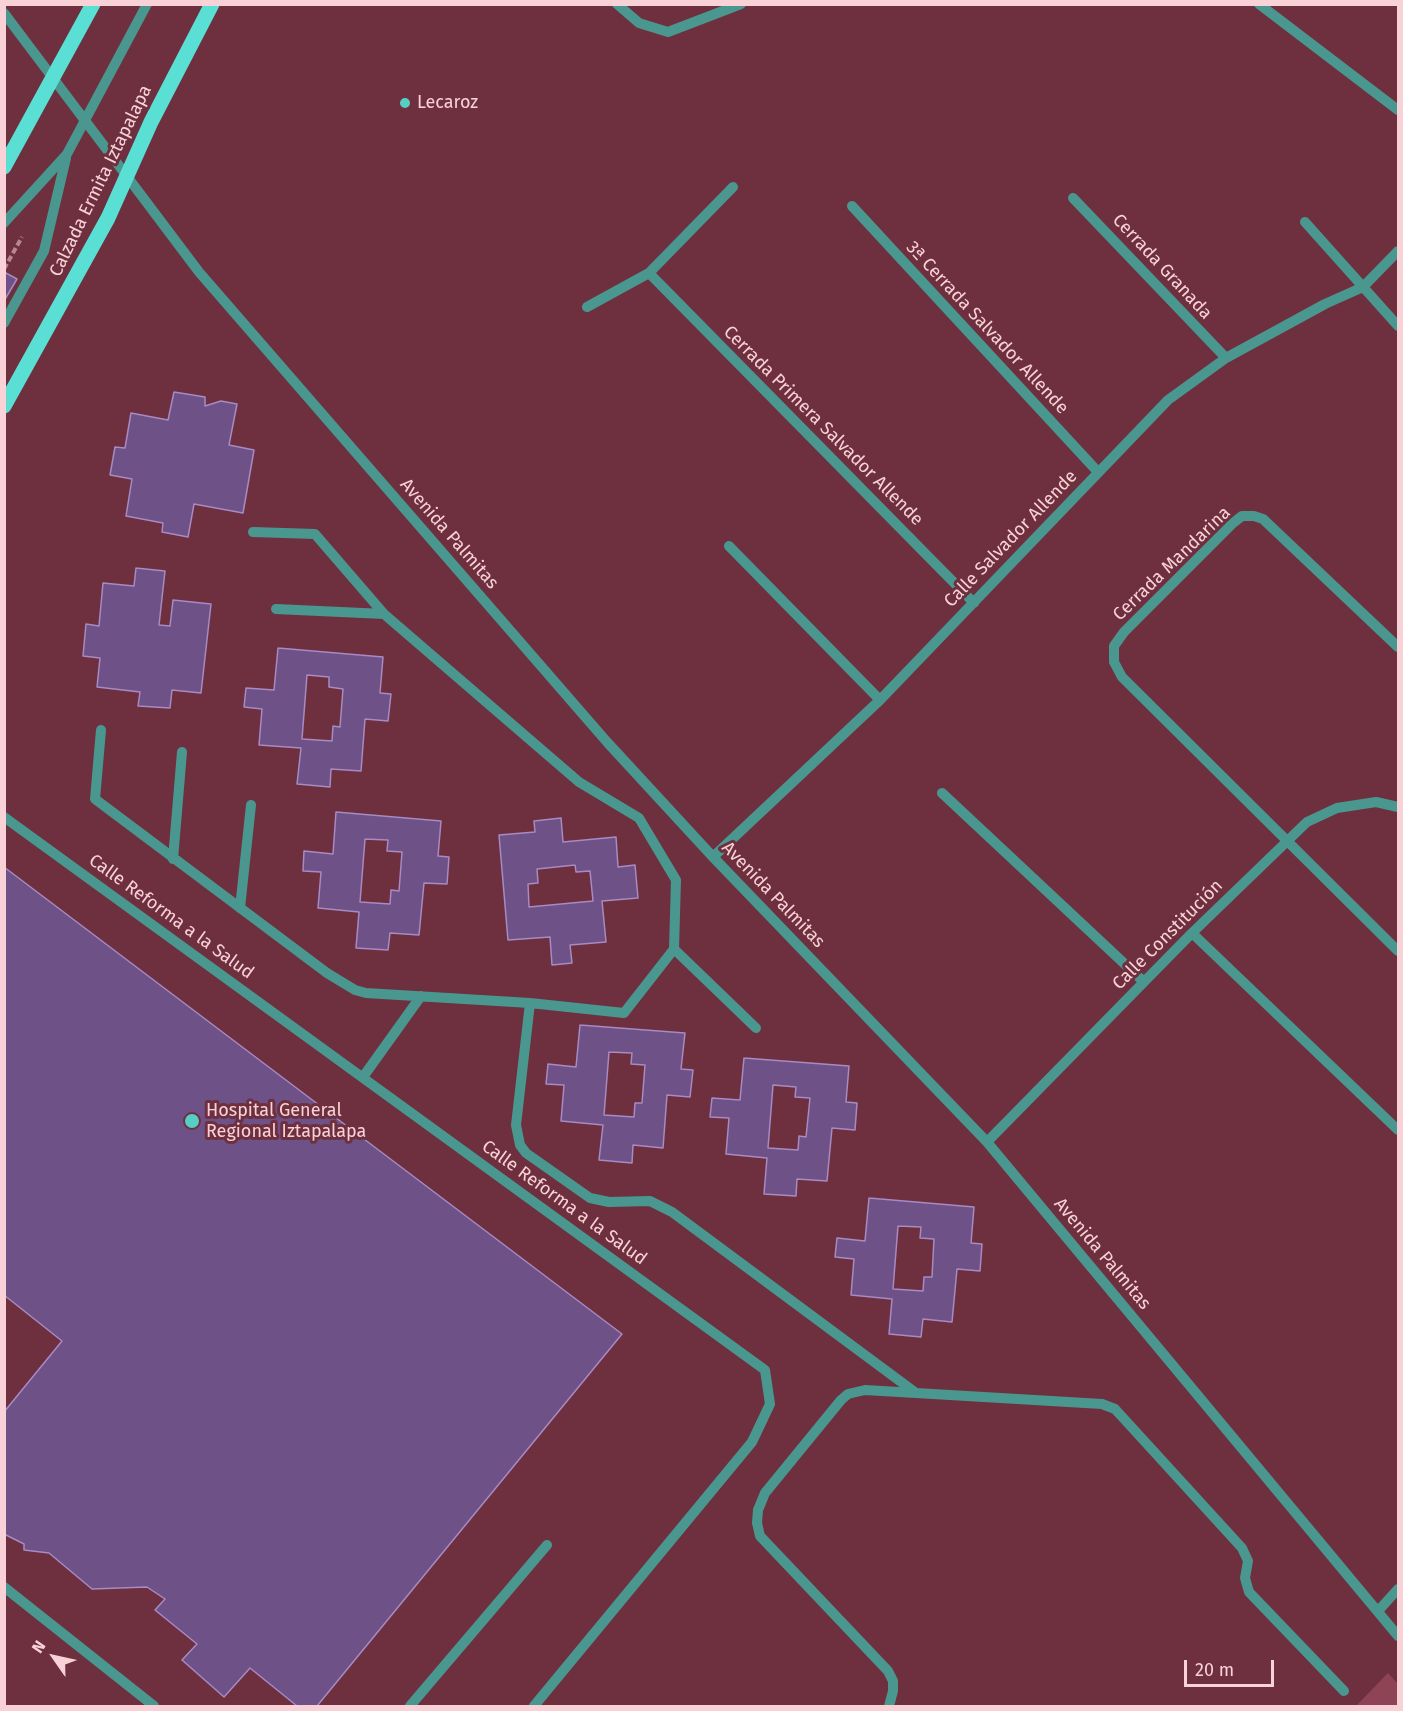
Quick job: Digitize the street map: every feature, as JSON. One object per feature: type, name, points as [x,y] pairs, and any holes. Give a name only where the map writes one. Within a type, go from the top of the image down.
[{"type":"main road","points":[[4,167],[93,4]]},
{"type":"main road","name":"Calzada Ermita Iztapalapa","points":[[4,406],[108,218],[127,174],[213,4]]},
{"type":"street","points":[[4,224],[67,154],[147,4]]},
{"type":"street","points":[[617,4],[639,23],[668,32],[741,4]]},
{"type":"street","points":[[1259,4],[1398,110]]},
{"type":"street","name":"Avenida Palmitas","points":[[4,13],[199,272],[607,742],[713,857],[987,1142],[1379,1610],[1398,1636]]},
{"type":"street","points":[[4,323],[44,251],[67,154]]},
{"type":"street","points":[[587,307],[649,273],[733,187]]},
{"type":"street","name":"Cerrada Granada","points":[[1074,198],[1226,358]]},
{"type":"street","name":"3ª Cerrada Salvador Allende","points":[[852,206],[1098,472]]},
{"type":"street","points":[[1305,222],[1398,326]]},
{"type":"street","points":[[1363,287],[1398,251]]},
{"type":"street","name":"Cerrada Primera Salvador Allende","points":[[649,273],[974,603]]},
{"type":"street","name":"Calle Salvador Allende","points":[[713,857],[880,700],[1168,400],[1226,358],[1325,304],[1363,287]]},
{"type":"street","name":"Cerrada Mandarina","points":[[1288,839],[1122,677],[1114,662],[1114,646],[1124,632],[1233,523],[1242,516],[1254,516],[1263,519],[1398,647]]},
{"type":"street","points":[[100,730],[95,799],[344,985],[366,993],[530,1003],[624,1013],[674,949],[676,880],[639,818],[579,782],[384,614],[315,534],[253,532]]},
{"type":"street","points":[[729,546],[880,700]]},
{"type":"street","points":[[276,609],[384,614]]},
{"type":"street","points":[[173,858],[183,752]]},
{"type":"street","points":[[942,793],[1144,982]]},
{"type":"street","name":"Calle Constitución","points":[[987,1142],[1192,933],[1307,822],[1337,808],[1376,802],[1398,807]]},
{"type":"street","points":[[240,908],[251,805]]},
{"type":"street","name":"Calle Reforma a la Salud","points":[[4,817],[765,1370],[770,1404],[752,1442],[534,1707]]},
{"type":"street","points":[[1288,839],[1398,951]]},
{"type":"street","points":[[1192,933],[1398,1130]]},
{"type":"street","points":[[674,949],[756,1028]]},
{"type":"street","points":[[363,1077],[421,996]]},
{"type":"street","points":[[530,1003],[516,1125],[520,1145],[526,1153],[590,1198],[609,1202],[638,1199],[650,1201],[672,1212],[916,1393]]},
{"type":"street","points":[[889,1707],[893,1681],[888,1671],[760,1536],[758,1510],[765,1493],[848,1395],[866,1389],[1102,1404],[1122,1414],[1242,1548],[1248,1561],[1245,1578],[1249,1592],[1344,1692]]},
{"type":"street","points":[[410,1707],[547,1545]]},
{"type":"street","points":[[4,1587],[154,1707]]},
{"type":"street","points":[[1379,1610],[1398,1589]]},
{"type":"shaded area","points":[[1388,1673],[1398,1684],[1398,1706],[1356,1706]]},
{"type":"building","points":[[4,272],[17,279],[4,301]]},
{"type":"building","points":[[174,392],[205,397],[205,406],[221,401],[237,404],[229,445],[254,450],[243,513],[194,504],[188,537],[162,532],[163,523],[126,516],[132,479],[110,475],[115,447],[125,448],[131,413],[168,420]]},
{"type":"building","points":[[136,568],[165,571],[159,625],[170,626],[173,600],[211,604],[201,693],[172,690],[170,708],[138,706],[140,692],[97,687],[100,658],[83,656],[86,624],[99,626],[103,583],[134,586]]},
{"type":"building","points":[[278,648],[383,657],[380,693],[391,694],[388,721],[365,719],[361,771],[331,769],[330,787],[297,784],[301,748],[259,745],[262,709],[244,707],[246,688],[274,690]],"holes":[[[307,675],[329,677],[329,687],[343,689],[340,727],[333,726],[332,741],[302,739]]]},
{"type":"building","points":[[336,812],[441,821],[438,856],[449,857],[447,884],[424,883],[419,935],[390,933],[388,950],[356,948],[359,912],[318,908],[321,872],[303,871],[304,851],[333,854]],"holes":[[[365,839],[388,840],[387,851],[402,852],[399,891],[391,890],[390,904],[360,902]]]},
{"type":"building","points":[[561,818],[563,842],[616,837],[618,867],[635,865],[638,898],[602,901],[606,942],[570,945],[572,963],[552,965],[550,937],[508,940],[499,835],[535,832],[534,821]],"holes":[[[575,865],[576,872],[590,871],[593,901],[529,907],[528,884],[538,883],[537,869]]]},
{"type":"building","name":"Hospital General Regional Iztapalapa","points":[[4,867],[622,1334],[317,1706],[297,1706],[250,1668],[224,1697],[182,1660],[197,1644],[155,1610],[165,1599],[147,1587],[92,1589],[49,1553],[24,1550],[24,1544],[4,1534],[4,1412],[62,1341],[4,1295]]},
{"type":"building","points":[[580,1025],[685,1033],[681,1069],[693,1070],[690,1097],[667,1095],[663,1148],[633,1145],[632,1163],[599,1160],[603,1125],[561,1121],[564,1085],[546,1084],[548,1064],[576,1067]],"holes":[[[609,1052],[632,1053],[631,1064],[645,1065],[642,1103],[635,1103],[634,1117],[604,1115]]]},
{"type":"building","points":[[744,1058],[849,1066],[846,1102],[857,1103],[855,1130],[832,1128],[827,1181],[797,1179],[796,1196],[764,1194],[767,1158],[726,1154],[729,1118],[710,1117],[712,1098],[740,1100]],"holes":[[[773,1085],[796,1087],[795,1097],[810,1098],[806,1137],[799,1136],[798,1150],[768,1148]]]},
{"type":"building","points":[[869,1198],[974,1207],[971,1243],[982,1244],[980,1271],[957,1269],[952,1322],[923,1319],[921,1337],[889,1334],[892,1299],[851,1295],[854,1259],[835,1257],[837,1238],[865,1241]],"holes":[[[898,1226],[921,1227],[920,1238],[934,1239],[932,1277],[924,1277],[923,1291],[893,1289]]]},
{"type":"place","name":"Lecaroz","points":[[405,103]]},
{"type":"place","name":"Hospital General Regional Iztapalapa","points":[[192,1121]]}]
